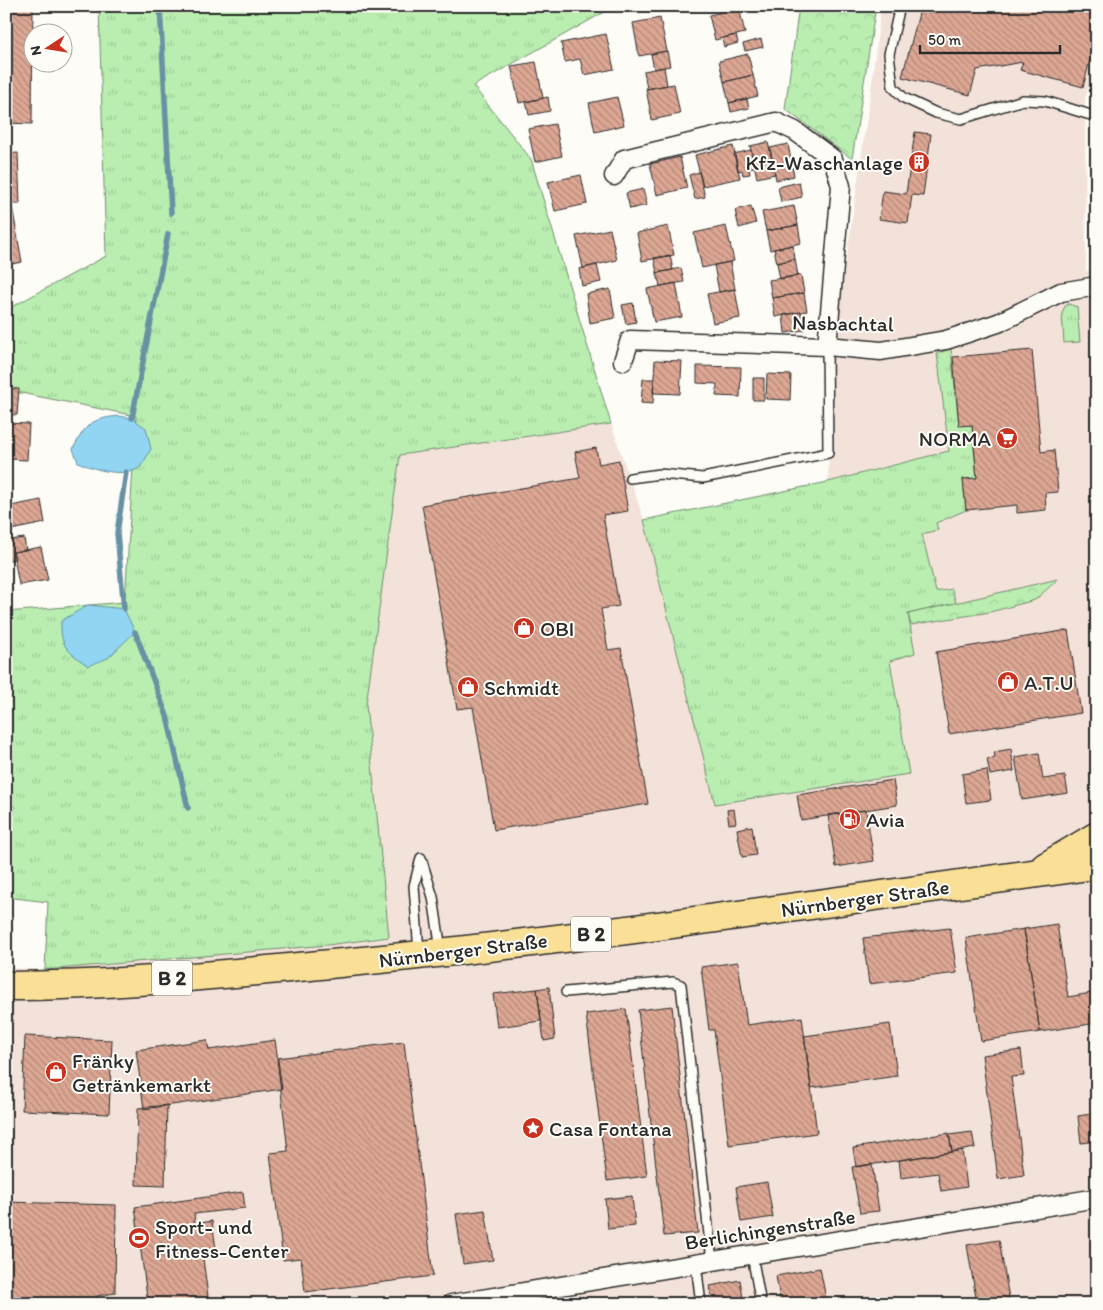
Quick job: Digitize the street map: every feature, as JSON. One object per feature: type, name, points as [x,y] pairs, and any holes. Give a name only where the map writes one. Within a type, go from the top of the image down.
[{"type":"main road","points":[[1032,874],[1097,836]]},
{"type":"main road","name":"Nürnberger Straße","points":[[6,986],[117,983],[430,954],[740,916],[1097,865]]},
{"type":"street","points":[[614,176],[624,159],[776,122],[795,131],[832,159],[841,186],[828,346]]},
{"type":"street","name":"Nasbachtal","points":[[624,361],[630,340],[828,346],[881,350],[946,340],[998,322],[1061,292],[1097,286]]},
{"type":"street","name":"Berlichingenstraße","points":[[451,1304],[1097,1198]]},
{"type":"lane","points":[[900,6],[889,54],[894,87],[904,98],[936,113],[961,119],[1023,100],[1044,101],[1097,117]]},
{"type":"lane","points":[[630,478],[660,474],[703,478],[828,453],[828,346]]},
{"type":"lane","points":[[421,858],[433,898],[430,954],[414,886],[421,858]]},
{"type":"lane","points":[[566,992],[673,982],[681,985],[704,1263],[701,1304]]},
{"type":"lane","points":[[752,1255],[761,1304]]},
{"type":"shaded area","points":[[881,6],[1097,6],[1097,59],[1085,99],[1086,271],[1097,269],[1097,1304],[6,1304],[6,968],[46,970],[389,937],[366,705],[400,455],[611,424],[644,520],[715,804],[890,660],[915,653],[892,538],[949,451],[828,482],[832,357],[871,90]]},
{"type":"green space","points":[[99,6],[615,6],[473,86],[531,159],[611,424],[400,455],[366,705],[389,937],[327,945],[45,970],[48,902],[6,897],[6,846],[15,807],[6,805],[6,612],[125,602],[136,416],[6,390],[6,310],[106,256]]},
{"type":"green space","points":[[799,6],[876,6],[852,159],[785,109]]},
{"type":"green space","points":[[1069,304],[1077,307],[1080,342],[1064,343],[1062,313],[1065,306]]},
{"type":"green space","points":[[951,349],[959,425],[972,425],[977,478],[963,479],[966,510],[936,523],[938,530],[922,534],[936,592],[952,589],[956,603],[908,614],[915,653],[890,661],[909,774],[715,804],[644,520],[828,482],[949,451],[937,353]]},
{"type":"green space","points":[[1058,579],[1035,600],[990,612],[911,625],[908,614]]},
{"type":"water","points":[[119,416],[132,418],[146,428],[151,449],[140,467],[134,471],[118,473],[100,470],[78,462],[73,449],[86,428],[95,421]]},
{"type":"water","points":[[88,605],[124,609],[135,632],[108,658],[88,666],[70,652],[64,643],[61,621]]},
{"type":"building","points":[[6,6],[33,6],[33,22],[22,22],[22,72],[32,72],[32,124],[6,123]]},
{"type":"building","points":[[921,6],[1097,6],[1097,34],[1083,87],[1020,70],[1023,62],[977,70],[970,95],[902,77]]},
{"type":"building","points":[[739,8],[745,33],[715,40],[709,15]]},
{"type":"building","points":[[660,18],[667,51],[639,56],[633,23]]},
{"type":"building","points":[[606,34],[614,69],[584,75],[580,59],[565,62],[561,43]]},
{"type":"building","points":[[736,35],[738,43],[724,47],[722,38]]},
{"type":"building","points":[[761,39],[763,47],[745,51],[743,44]]},
{"type":"building","points":[[667,51],[670,66],[654,69],[651,54]]},
{"type":"building","points":[[748,54],[753,75],[724,82],[719,61]]},
{"type":"building","points":[[536,62],[543,98],[519,103],[511,66]]},
{"type":"building","points":[[664,67],[667,85],[647,89],[644,71]]},
{"type":"building","points":[[753,75],[758,96],[729,103],[724,82]]},
{"type":"building","points":[[674,84],[680,114],[652,120],[646,89]]},
{"type":"building","points":[[548,97],[550,111],[529,115],[526,102]]},
{"type":"building","points":[[617,97],[624,125],[595,132],[589,103]]},
{"type":"building","points":[[747,99],[749,108],[731,112],[729,103]]},
{"type":"building","points":[[555,124],[562,156],[535,162],[528,129]]},
{"type":"building","name":"Kfz-Waschanlage","points":[[915,132],[931,134],[923,196],[912,195],[908,223],[879,219],[883,191],[906,194]]},
{"type":"building","points":[[768,142],[775,174],[757,178],[750,146]]},
{"type":"building","points":[[788,144],[794,176],[776,180],[770,148]]},
{"type":"building","points":[[733,146],[740,178],[703,186],[695,155]]},
{"type":"building","points":[[751,150],[754,167],[749,168],[750,174],[743,175],[742,170],[738,171],[734,154]]},
{"type":"building","points":[[18,153],[20,204],[6,204],[6,154]]},
{"type":"building","points":[[680,157],[687,188],[657,195],[650,164]]},
{"type":"building","points":[[699,172],[705,197],[695,199],[689,175]]},
{"type":"building","points":[[581,175],[587,204],[555,211],[548,182]]},
{"type":"building","points":[[799,182],[802,197],[781,202],[778,187]]},
{"type":"building","points":[[643,189],[647,205],[630,209],[626,193]]},
{"type":"building","points":[[12,206],[22,262],[6,265],[6,207]]},
{"type":"building","points":[[751,206],[756,223],[739,228],[735,210]]},
{"type":"building","points":[[794,206],[798,225],[766,231],[762,212]]},
{"type":"building","points":[[798,225],[801,243],[770,250],[766,231]]},
{"type":"building","points":[[668,226],[674,255],[642,261],[637,233]]},
{"type":"building","points":[[726,226],[734,261],[702,268],[694,233]]},
{"type":"building","points":[[610,229],[617,260],[583,268],[576,236]]},
{"type":"building","points":[[793,245],[795,259],[777,263],[774,249]]},
{"type":"building","points":[[670,255],[673,270],[657,273],[654,258]]},
{"type":"building","points":[[795,259],[798,276],[780,279],[777,263]]},
{"type":"building","points":[[730,262],[735,289],[719,292],[714,265]]},
{"type":"building","points":[[597,265],[601,282],[582,286],[579,269]]},
{"type":"building","points":[[681,268],[684,282],[660,286],[657,273]]},
{"type":"building","points":[[801,275],[804,293],[772,298],[769,280]]},
{"type":"building","points":[[676,283],[682,317],[654,322],[647,289]]},
{"type":"building","points":[[610,289],[615,318],[590,323],[586,294]]},
{"type":"building","points":[[735,289],[740,318],[713,323],[707,294]]},
{"type":"building","points":[[804,293],[807,311],[775,317],[772,298]]},
{"type":"building","points":[[633,303],[636,322],[626,324],[622,305]]},
{"type":"building","points":[[801,312],[804,330],[785,333],[783,315]]},
{"type":"building","name":"NORMA","points":[[1032,350],[1041,452],[1054,450],[1058,492],[1045,493],[1046,510],[1017,513],[1017,505],[966,510],[963,479],[977,478],[972,425],[959,426],[953,357]]},
{"type":"building","points":[[655,360],[682,361],[680,394],[653,393]]},
{"type":"building","points":[[697,366],[741,367],[740,397],[716,396],[717,384],[697,383]]},
{"type":"building","points":[[767,374],[791,375],[790,400],[766,399]]},
{"type":"building","points":[[753,378],[764,378],[764,400],[753,400]]},
{"type":"building","points":[[643,379],[654,379],[653,404],[641,403]]},
{"type":"building","points":[[6,388],[19,389],[17,415],[6,414]]},
{"type":"building","points":[[6,423],[29,424],[27,460],[6,459]]},
{"type":"building","name":"OBI","points":[[596,448],[599,464],[619,460],[628,511],[603,515],[619,606],[601,609],[608,650],[621,648],[648,804],[494,830],[473,707],[457,709],[422,505],[580,478],[575,452]]},
{"type":"building","points":[[41,500],[45,523],[6,531],[6,507]]},
{"type":"building","points":[[9,530],[11,540],[24,538],[26,550],[13,552],[15,559],[6,561],[6,531]]},
{"type":"building","points":[[41,547],[48,580],[19,585],[13,552]]},
{"type":"building","name":"A.T.U","points":[[1068,630],[1081,713],[949,734],[936,652]]},
{"type":"building","points":[[1011,749],[1014,771],[990,775],[987,759],[995,758],[994,752]]},
{"type":"building","points":[[1039,753],[1043,779],[1065,776],[1068,793],[1022,800],[1015,757]]},
{"type":"building","points":[[987,770],[991,800],[966,803],[962,774]]},
{"type":"building","points":[[893,780],[897,805],[801,820],[797,795]]},
{"type":"building","points":[[734,809],[736,823],[729,824],[727,810]]},
{"type":"building","points":[[866,810],[874,861],[836,867],[828,815]]},
{"type":"building","points":[[752,826],[756,855],[742,857],[737,829]]},
{"type":"building","points":[[1057,924],[1068,997],[1097,992],[1097,1023],[1040,1032],[1024,929]]},
{"type":"building","points":[[950,928],[957,973],[869,984],[863,938]]},
{"type":"building","points":[[1024,929],[1040,1032],[981,1041],[966,938]]},
{"type":"building","points":[[738,962],[747,1025],[802,1017],[817,1133],[729,1145],[714,1030],[709,1030],[701,967]]},
{"type":"building","points":[[549,987],[555,1039],[544,1041],[537,989]]},
{"type":"building","points":[[537,989],[541,1021],[497,1027],[493,994]]},
{"type":"building","points":[[672,1006],[698,1233],[664,1236],[638,1010]]},
{"type":"building","points":[[626,1009],[647,1176],[607,1181],[586,1014]]},
{"type":"building","points":[[890,1024],[897,1076],[811,1088],[804,1036]]},
{"type":"building","points":[[25,1036],[112,1040],[109,1114],[22,1110]]},
{"type":"building","points":[[207,1040],[209,1050],[275,1040],[282,1089],[144,1109],[136,1050]]},
{"type":"building","points":[[404,1042],[433,1276],[305,1292],[301,1258],[283,1260],[270,1153],[288,1151],[277,1058]]},
{"type":"building","points":[[1021,1050],[1024,1076],[1011,1077],[1024,1175],[998,1179],[982,1055]]},
{"type":"building","points":[[167,1105],[165,1186],[136,1185],[138,1108]]},
{"type":"building","points":[[1097,1113],[1097,1141],[1081,1143],[1078,1116]]},
{"type":"building","points":[[972,1132],[975,1148],[952,1152],[949,1135]]},
{"type":"building","points":[[949,1133],[952,1152],[856,1167],[853,1148]]},
{"type":"building","points":[[962,1150],[967,1187],[941,1191],[938,1173],[901,1178],[899,1160]]},
{"type":"building","points":[[872,1164],[879,1211],[860,1213],[852,1167]]},
{"type":"building","points":[[767,1182],[773,1217],[741,1222],[736,1187]]},
{"type":"building","points":[[243,1192],[245,1208],[194,1214],[195,1224],[212,1221],[216,1249],[202,1251],[209,1304],[148,1304],[135,1207]]},
{"type":"building","points":[[632,1196],[635,1226],[608,1229],[605,1199]]},
{"type":"building","points":[[6,1202],[116,1205],[115,1293],[97,1296],[98,1304],[11,1304],[6,1292]]},
{"type":"building","points":[[485,1210],[493,1260],[463,1264],[456,1214]]},
{"type":"building","points":[[999,1240],[1010,1304],[977,1304],[967,1245]]},
{"type":"building","points":[[820,1268],[827,1304],[781,1304],[776,1276]]},
{"type":"building","points":[[740,1280],[744,1304],[713,1304],[710,1286]]},
{"type":"waterway","points":[[160,6],[171,213]]},
{"type":"waterway","points":[[132,418],[168,234]]},
{"type":"waterway","points":[[124,609],[117,533],[126,472]]},
{"type":"waterway","points":[[135,632],[167,716],[188,808]]},
{"type":"place","name":"Kfz-Waschanlage","points":[[919,162]]},
{"type":"place","name":"NORMA","points":[[1007,438]]},
{"type":"place","name":"OBI","points":[[524,628]]},
{"type":"place","name":"A.T.U","points":[[1008,682]]},
{"type":"place","name":"Schmidt","points":[[468,687]]},
{"type":"place","name":"Avia","points":[[850,819]]},
{"type":"place","name":"Fränky Getränkemarkt","points":[[56,1072]]},
{"type":"place","name":"Casa Fontana","points":[[533,1128]]},
{"type":"place","name":"Sport- und Fitness-Center","points":[[139,1238]]}]
